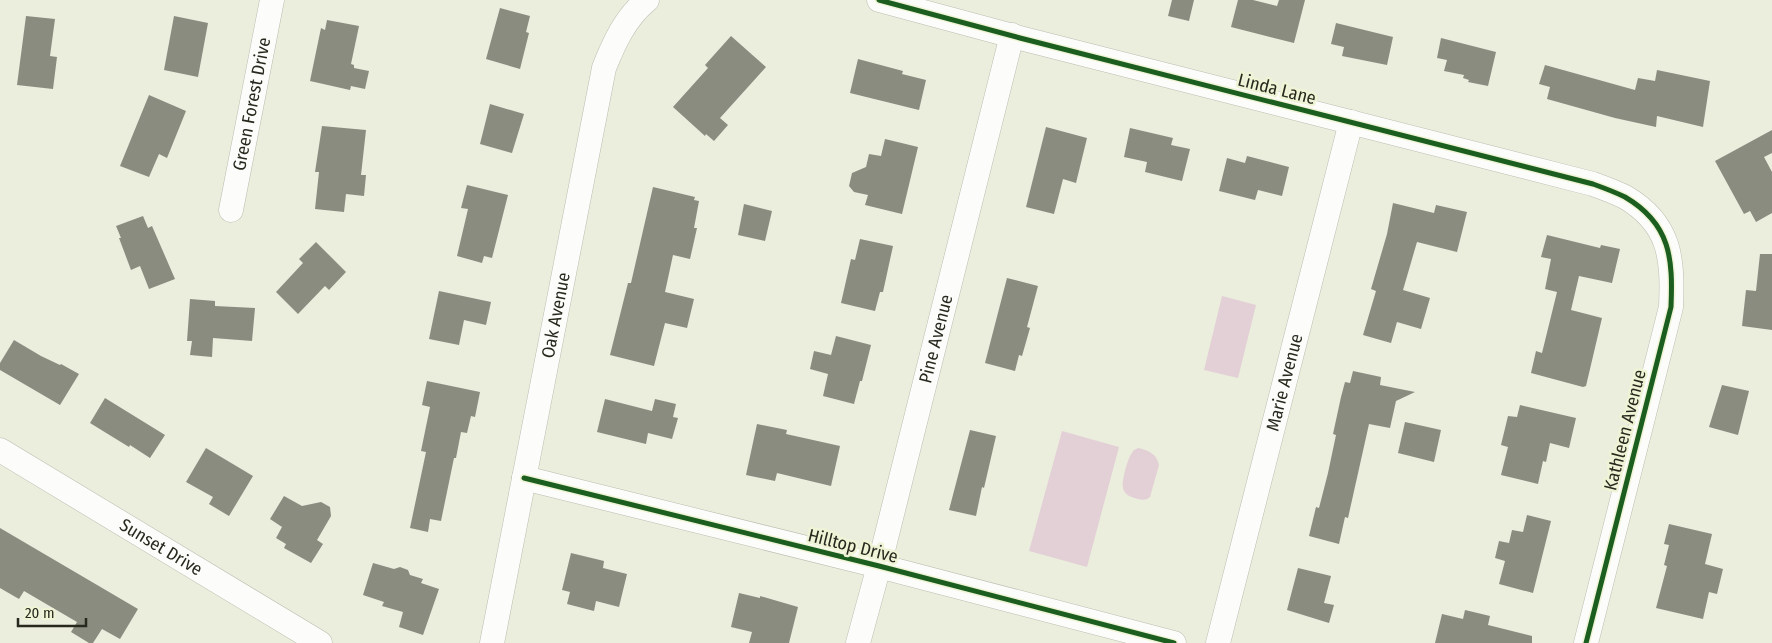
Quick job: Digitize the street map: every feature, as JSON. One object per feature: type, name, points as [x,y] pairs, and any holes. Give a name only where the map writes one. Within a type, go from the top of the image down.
[{"type":"street","name":"Green Forest Drive","points":[[231,210],[272,0]]},
{"type":"street","name":"Oak Avenue","points":[[492,643],[604,68],[613,44],[625,24],[638,7],[647,0]]},
{"type":"street","name":"Linda Lane","points":[[879,0],[1593,184],[1624,197],[1644,210],[1657,225]]},
{"type":"street","name":"Pine Avenue","points":[[858,643],[1012,35]]},
{"type":"street","name":"Marie Avenue","points":[[1218,643],[1351,122]]},
{"type":"street","name":"Kathleen Avenue","points":[[1586,643],[1671,307],[1672,276],[1669,250],[1657,225]]},
{"type":"street","name":"Sunset Drive","points":[[0,450],[320,643]]},
{"type":"street","name":"Hilltop Drive","points":[[524,478],[879,566],[1174,643]]},
{"type":"shaded area","points":[[1222,296],[1256,305],[1238,378],[1204,370]]},
{"type":"shaded area","points":[[1062,431],[1119,447],[1087,567],[1029,551]]},
{"type":"shaded area","points":[[1138,448],[1152,453],[1159,465],[1150,497],[1145,500],[1129,496],[1123,488],[1124,476],[1130,455]]},
{"type":"building","points":[[1172,0],[1194,0],[1189,21],[1168,16]]},
{"type":"building","points":[[1238,0],[1253,0],[1277,6],[1279,0],[1305,0],[1294,43],[1231,27]]},
{"type":"building","points":[[500,8],[530,16],[526,32],[529,33],[520,69],[486,59]]},
{"type":"building","points":[[26,16],[55,19],[50,56],[57,57],[53,89],[17,85]]},
{"type":"building","points":[[174,16],[208,23],[198,77],[164,70]]},
{"type":"building","points":[[327,20],[359,26],[351,64],[354,65],[354,68],[369,71],[365,89],[351,86],[350,90],[310,81],[321,28],[325,30]]},
{"type":"building","points":[[1336,23],[1393,37],[1387,65],[1342,56],[1344,47],[1331,44]]},
{"type":"building","points":[[731,36],[766,67],[720,118],[728,125],[714,141],[706,134],[705,136],[673,107],[708,68],[705,65]]},
{"type":"building","points":[[1441,38],[1496,52],[1488,86],[1468,82],[1469,80],[1463,78],[1464,75],[1444,71],[1447,60],[1437,58]]},
{"type":"building","points":[[858,59],[903,71],[902,74],[926,80],[919,110],[850,93]]},
{"type":"building","points":[[1545,65],[1635,90],[1638,78],[1655,81],[1657,70],[1710,81],[1703,127],[1657,116],[1656,127],[1547,99],[1550,87],[1539,84]]},
{"type":"building","points":[[149,95],[186,111],[167,158],[159,154],[149,177],[120,166]]},
{"type":"building","points":[[490,104],[524,114],[512,153],[480,144]]},
{"type":"building","points":[[322,126],[366,130],[361,175],[366,175],[364,196],[346,194],[344,212],[315,209],[319,172],[315,172]]},
{"type":"building","points":[[1046,127],[1087,138],[1076,183],[1063,179],[1054,214],[1026,207]]},
{"type":"building","points":[[1130,128],[1173,138],[1171,145],[1190,149],[1182,181],[1145,172],[1147,162],[1124,157]]},
{"type":"building","points":[[1772,130],[1772,153],[1764,157],[1772,172],[1772,213],[1756,222],[1750,211],[1744,214],[1715,161]]},
{"type":"building","points":[[885,139],[918,147],[902,214],[865,205],[868,195],[854,192],[849,186],[852,173],[866,167],[869,154],[881,156]]},
{"type":"building","points":[[1247,156],[1289,167],[1282,196],[1258,190],[1255,200],[1219,191],[1227,158],[1245,163]]},
{"type":"building","points":[[467,185],[508,195],[492,258],[484,256],[482,263],[457,256],[468,209],[461,208]]},
{"type":"building","points":[[653,187],[695,197],[694,200],[699,201],[694,228],[697,228],[690,259],[673,255],[665,292],[694,299],[687,328],[665,323],[654,366],[610,355],[628,283],[631,283]]},
{"type":"building","points":[[1393,203],[1434,213],[1436,205],[1467,212],[1457,252],[1417,242],[1403,290],[1430,298],[1421,329],[1397,322],[1391,343],[1363,335],[1376,291],[1371,289],[1387,234]]},
{"type":"building","points":[[744,204],[772,211],[765,241],[738,235]]},
{"type":"building","points":[[143,216],[148,228],[152,226],[175,279],[149,289],[140,266],[131,270],[116,226]]},
{"type":"building","points":[[1547,235],[1600,248],[1601,245],[1620,249],[1612,283],[1579,276],[1571,310],[1602,318],[1586,386],[1583,387],[1531,373],[1536,351],[1542,353],[1557,292],[1545,289],[1551,259],[1541,257]]},
{"type":"building","points":[[860,239],[893,246],[883,292],[880,292],[875,311],[841,303],[851,259],[855,260]]},
{"type":"building","points":[[316,242],[346,272],[329,290],[325,286],[298,314],[276,292],[303,263],[299,259]]},
{"type":"building","points":[[1760,254],[1772,254],[1772,330],[1742,326],[1746,290],[1756,291]]},
{"type":"building","points":[[1007,278],[1038,286],[1027,327],[1030,328],[1022,356],[1019,355],[1015,371],[985,363]]},
{"type":"building","points":[[439,291],[491,302],[486,325],[464,320],[459,345],[429,339]]},
{"type":"building","points":[[190,299],[215,301],[215,306],[255,308],[252,341],[213,338],[212,357],[190,355],[192,341],[187,341]]},
{"type":"building","points":[[836,336],[871,345],[854,404],[823,396],[828,374],[810,369],[814,351],[831,355]]},
{"type":"building","points":[[14,340],[41,356],[79,374],[60,405],[0,370],[0,363]]},
{"type":"building","points":[[1353,371],[1381,377],[1380,385],[1415,392],[1396,401],[1390,428],[1369,424],[1348,518],[1345,517],[1339,544],[1309,536],[1316,507],[1319,508],[1328,473],[1336,435],[1333,434],[1345,382],[1350,383]]},
{"type":"building","points":[[427,381],[480,392],[475,417],[471,416],[467,433],[461,432],[441,521],[430,519],[428,532],[410,528],[426,452],[421,451],[430,407],[422,405]]},
{"type":"building","points":[[1722,385],[1749,391],[1738,435],[1709,427]]},
{"type":"building","points":[[105,398],[165,435],[150,458],[90,423]]},
{"type":"building","points":[[605,399],[652,411],[655,399],[676,404],[673,417],[678,418],[672,439],[648,433],[646,444],[597,432]]},
{"type":"building","points":[[1520,405],[1576,418],[1569,448],[1550,443],[1546,462],[1543,461],[1538,484],[1501,475],[1508,447],[1501,445],[1508,416],[1517,417]]},
{"type":"building","points":[[1405,422],[1441,430],[1434,462],[1398,453]]},
{"type":"building","points":[[757,424],[787,430],[786,434],[840,446],[831,486],[777,473],[775,481],[746,475]]},
{"type":"building","points":[[970,430],[996,436],[976,516],[949,510]]},
{"type":"building","points":[[206,448],[253,476],[229,516],[209,504],[213,497],[186,482]]},
{"type":"building","points":[[284,496],[302,506],[321,502],[330,507],[331,516],[317,540],[323,544],[311,563],[284,548],[286,544],[276,538],[282,527],[270,519]]},
{"type":"building","points":[[1527,515],[1551,521],[1533,593],[1499,584],[1505,561],[1495,558],[1499,541],[1509,543],[1512,530],[1523,532]]},
{"type":"building","points":[[1669,524],[1712,534],[1705,564],[1723,569],[1717,594],[1709,592],[1703,619],[1656,608],[1667,566],[1664,565],[1669,545],[1664,544]]},
{"type":"building","points":[[0,528],[138,609],[120,639],[102,629],[93,643],[89,643],[71,632],[77,622],[24,591],[19,599],[0,588]]},
{"type":"building","points":[[571,553],[604,561],[603,568],[627,574],[619,607],[596,601],[594,611],[567,604],[570,592],[562,590]]},
{"type":"building","points":[[373,563],[394,569],[400,567],[408,570],[410,575],[423,579],[421,583],[439,589],[423,635],[399,627],[403,612],[382,606],[384,602],[363,595]]},
{"type":"building","points":[[1298,568],[1331,576],[1324,603],[1334,605],[1329,623],[1287,610]]},
{"type":"building","points":[[739,593],[760,598],[760,596],[798,607],[789,643],[749,643],[752,632],[731,627]]},
{"type":"building","points":[[1465,610],[1490,616],[1488,625],[1532,636],[1532,643],[1435,643],[1442,614],[1463,619]]},
{"type":"cycle path","points":[[879,0],[1020,38],[1593,184],[1625,197],[1640,208],[1652,219],[1666,244],[1671,273],[1671,307],[1586,643]]},
{"type":"cycle path","points":[[524,478],[879,566],[1174,643]]}]
